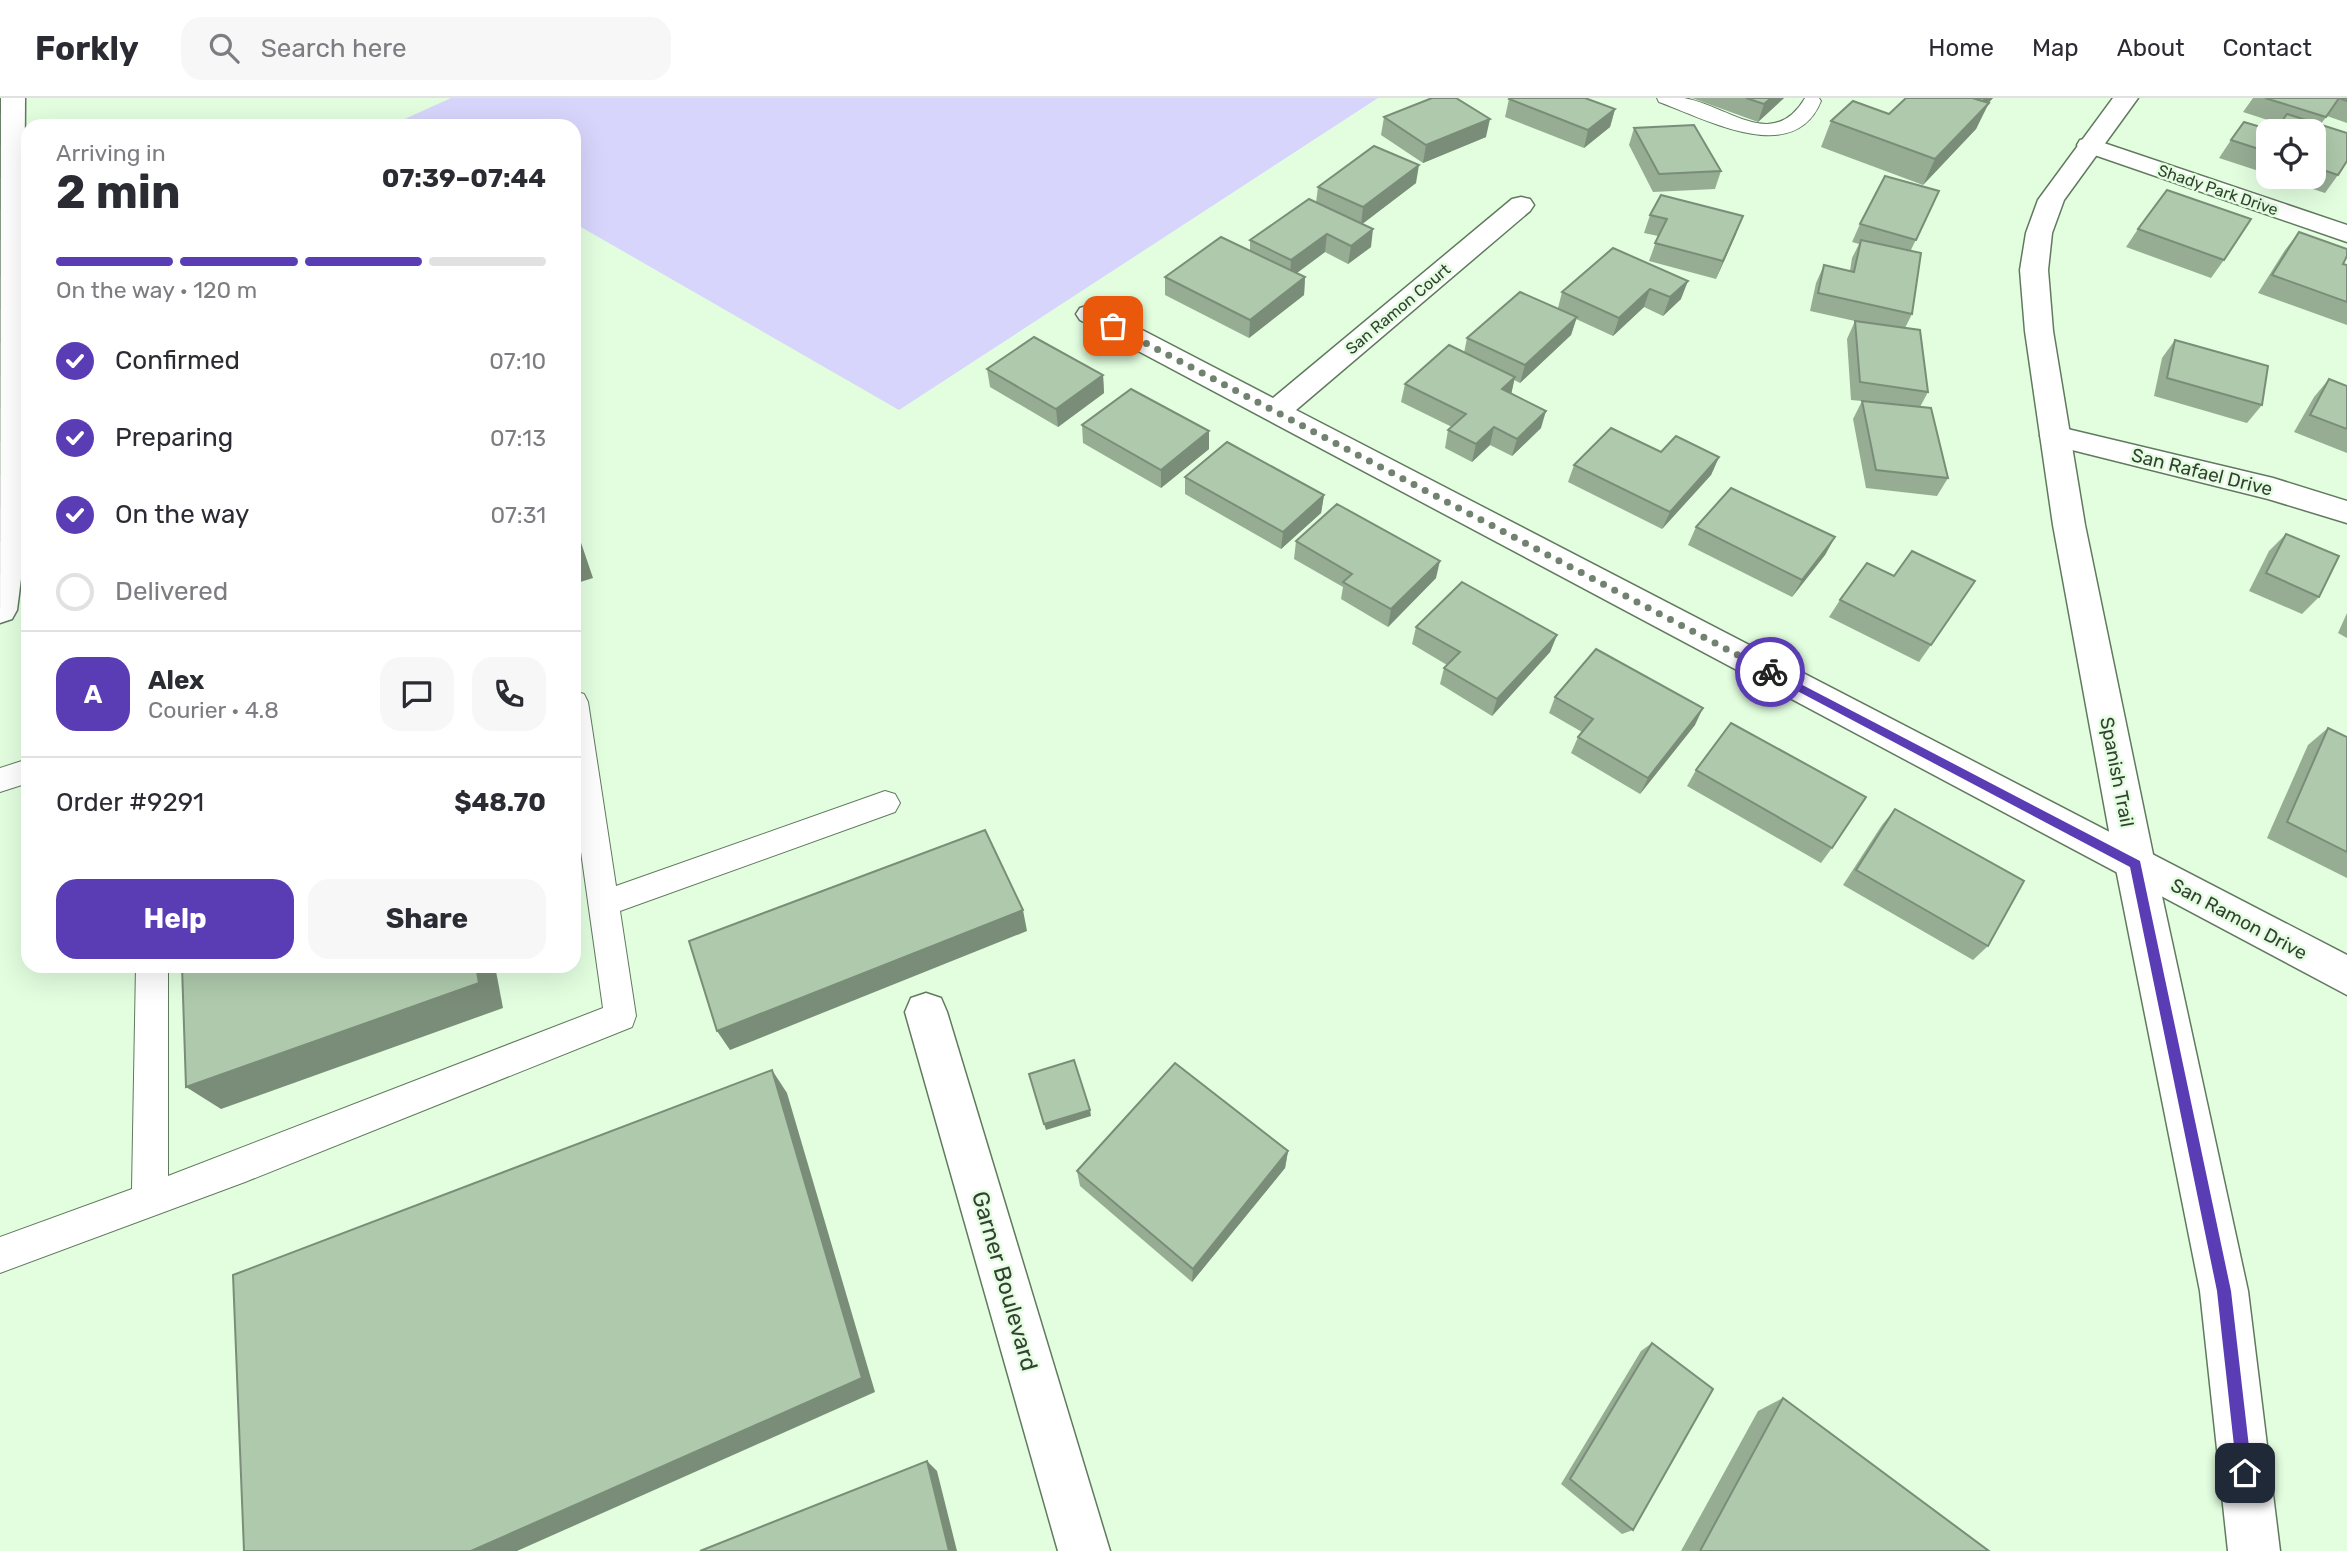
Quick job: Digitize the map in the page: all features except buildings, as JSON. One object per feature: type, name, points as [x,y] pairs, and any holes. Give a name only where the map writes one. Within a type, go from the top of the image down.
[{"type":"street","points":[[0,610],[5,571],[4,351],[13,98]]},
{"type":"street","name":"Spanish Trail","points":[[2126,98],[2051,200],[2039,233],[2034,270],[2039,331],[2069,525],[2224,1291],[2253,1551]]},
{"type":"street","name":"Shady Park Drive","points":[[2089,145],[2347,234]]},
{"type":"street","name":"San Ramon Court","points":[[1275,412],[1521,205]]},
{"type":"street","name":"San Ramon Drive","points":[[1090,314],[2347,976]]},
{"type":"street","name":"San Rafael Drive","points":[[2055,436],[2273,489],[2347,512]]},
{"type":"street","name":"Garner Boulevard","points":[[926,1012],[1084,1551]]},
{"type":"lane","points":[[1666,98],[1760,131],[1784,129],[1807,113],[1812,101]]},
{"type":"lane","points":[[0,1255],[245,1165],[620,1016],[581,751]]},
{"type":"lane","points":[[0,780],[21,773]]},
{"type":"lane","points":[[603,904],[885,803]]},
{"type":"lane","points":[[150,1198],[152,973]]},
{"type":"shaded area","points":[[451,98],[1378,98],[899,410],[581,227],[581,119],[405,119]]},
{"type":"way so far","points":[[1113,326],[1770,672]]},
{"type":"route","points":[[1770,672],[2136,864],[2224,1291],[2245,1473]]}]
